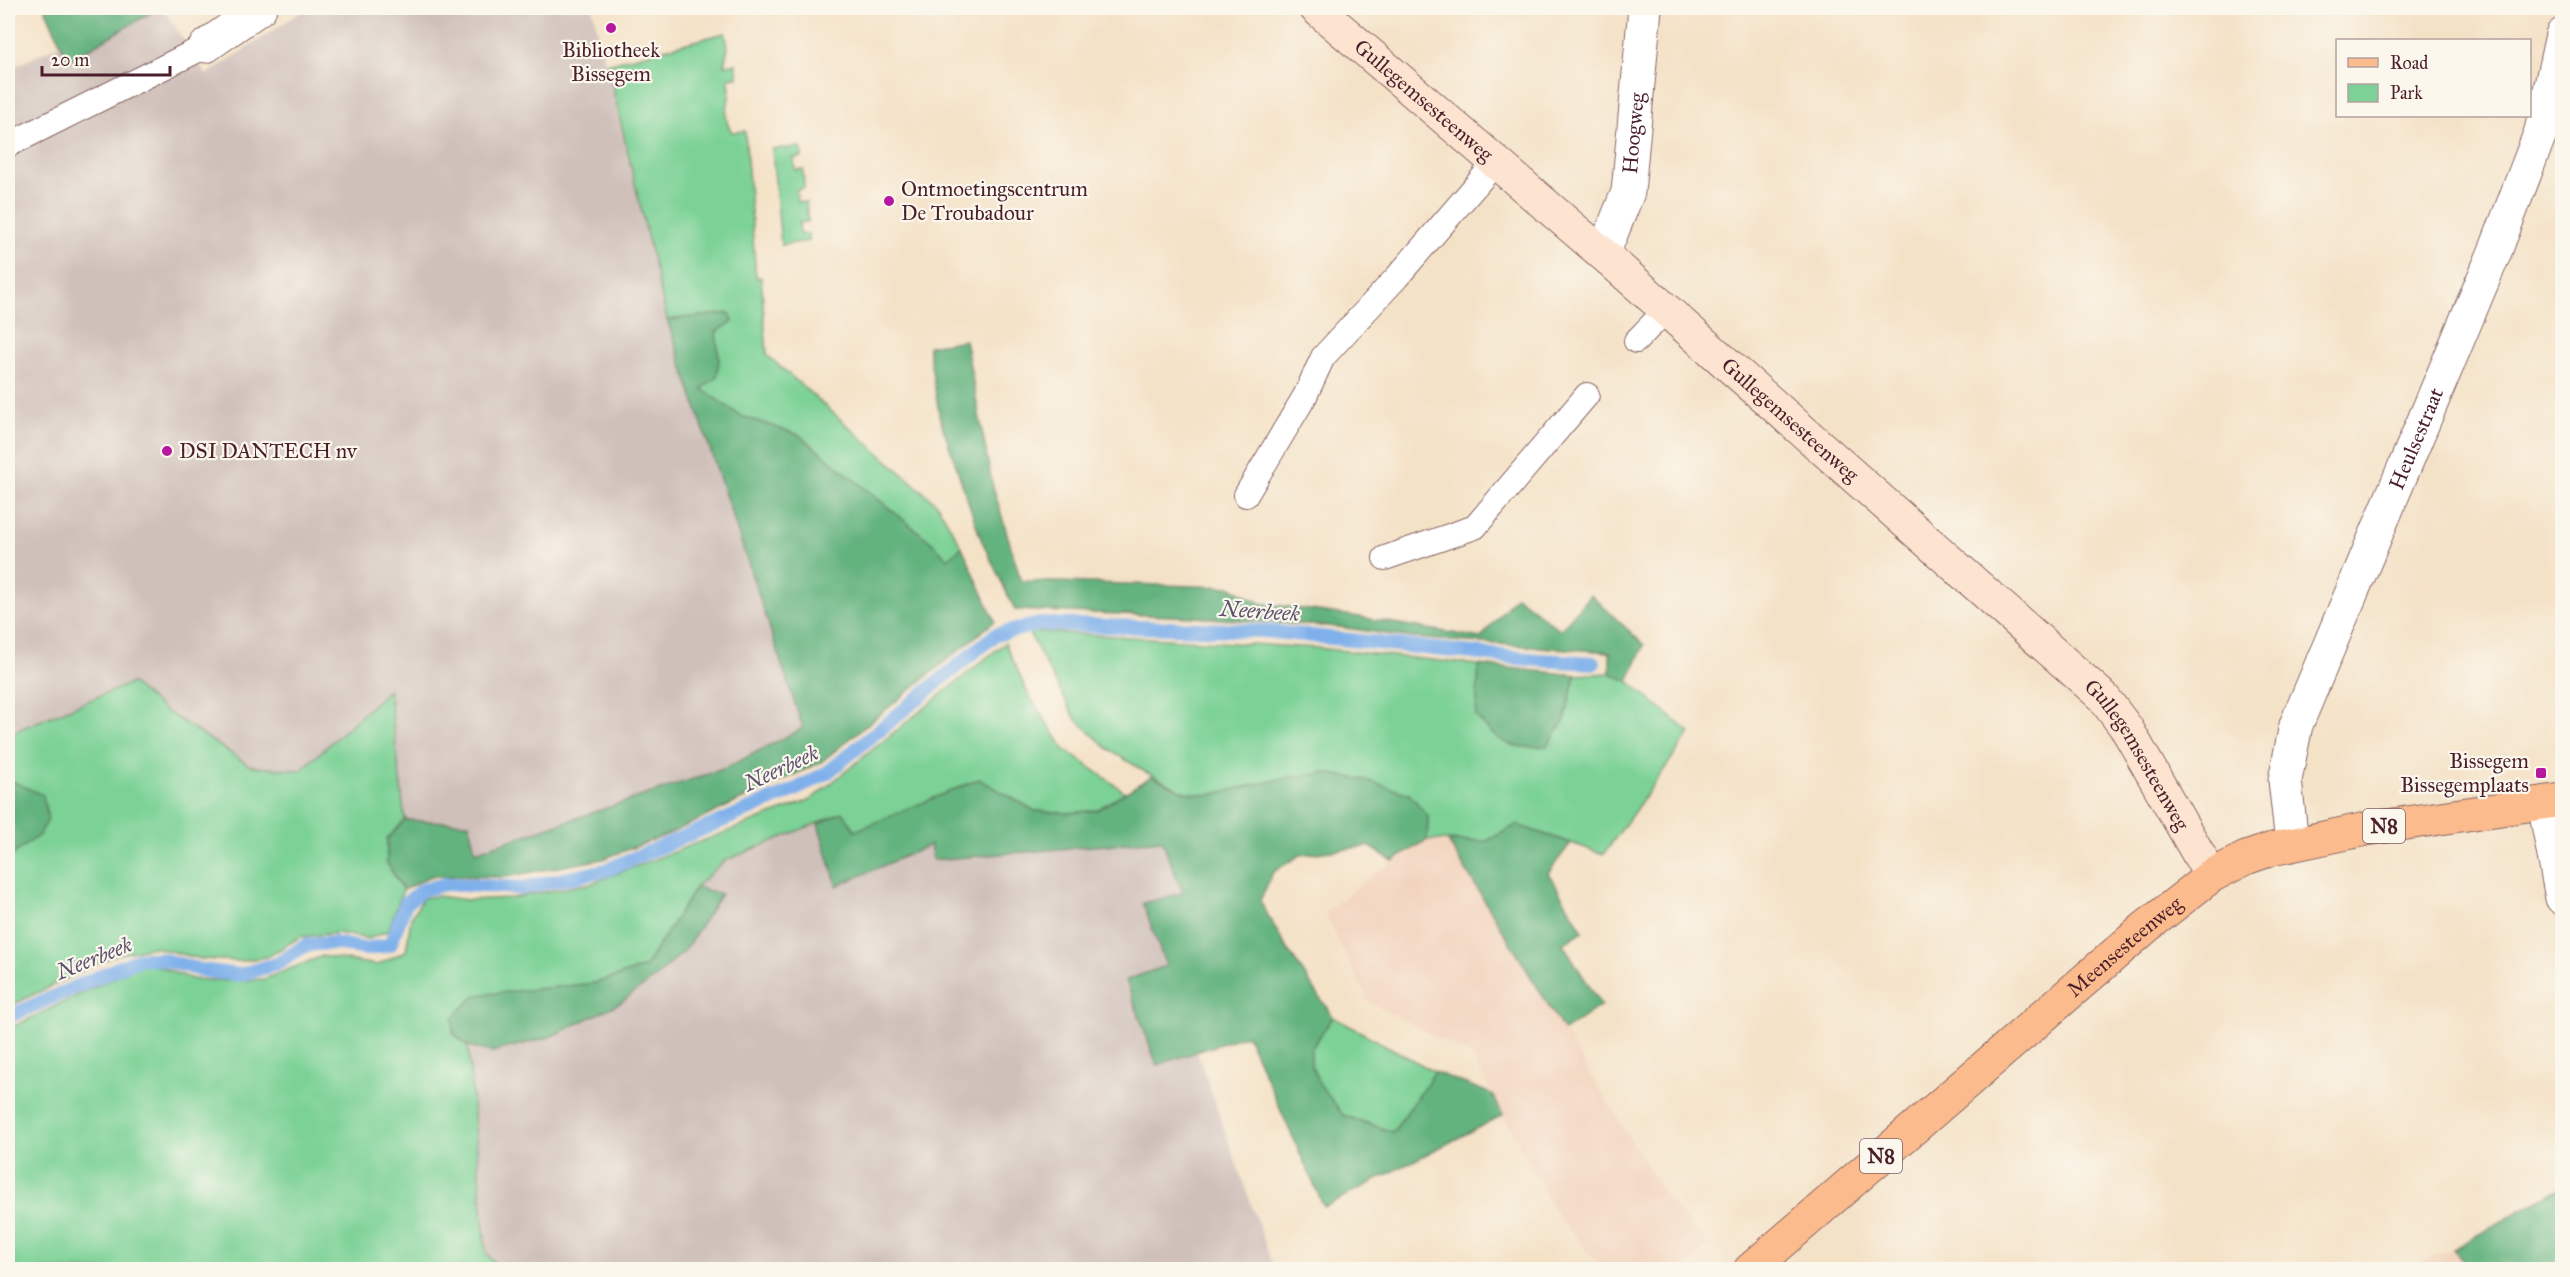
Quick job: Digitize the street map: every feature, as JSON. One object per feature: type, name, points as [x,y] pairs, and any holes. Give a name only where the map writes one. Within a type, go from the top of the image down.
[{"type":"main road","name":"Meensesteenweg","points":[[1765,1265],[2146,927],[2211,876],[2246,858],[2292,843],[2366,829],[2553,802]]},
{"type":"street","points":[[206,46],[260,8]]},
{"type":"street","name":"Gullegemsesteenweg","points":[[1316,8],[1666,310],[2103,697],[2127,729],[2211,876]]},
{"type":"street","name":"Hoogweg","points":[[1603,255],[1628,192],[1645,8]]},
{"type":"street","name":"Heulsestraat","points":[[2292,843],[2285,780],[2296,725],[2513,206],[2541,131],[2562,35]]},
{"type":"street","points":[[2553,802],[2562,897]]},
{"type":"lane","points":[[8,146],[206,46]]},
{"type":"lane","points":[[1246,495],[1305,396],[1323,357],[1397,277],[1496,162]]},
{"type":"lane","points":[[1636,341],[1666,310]]},
{"type":"lane","points":[[1385,558],[1475,527],[1587,395]]},
{"type":"shaded area","points":[[159,8],[163,8],[206,75],[307,8],[592,8],[667,321],[803,728],[726,768],[474,852],[468,823],[405,820],[389,691],[301,770],[249,765],[163,709],[131,683],[8,734],[8,70],[61,44],[68,61]]},
{"type":"shaded area","points":[[818,824],[837,886],[931,845],[934,860],[1162,840],[1183,893],[1143,904],[1166,966],[1126,980],[1157,1065],[1197,1052],[1274,1269],[500,1269],[486,1253],[468,1046],[492,1052],[550,1037],[620,1003],[720,894],[696,887],[724,861]]},
{"type":"shaded area","points":[[1427,840],[1448,841],[1662,1191],[1709,1246],[1682,1269],[1603,1269],[1557,1215],[1471,1055],[1369,1002],[1324,912],[1393,861]]},
{"type":"shaded area","points":[[2453,1249],[2471,1269],[2403,1270]]},
{"type":"green space","points":[[45,8],[159,8],[68,61]]},
{"type":"green space","points":[[725,33],[728,47],[724,65],[736,64],[738,77],[728,78],[730,93],[726,119],[732,132],[745,131],[756,278],[761,277],[767,355],[937,504],[962,547],[949,560],[932,543],[799,435],[741,416],[701,389],[719,360],[716,332],[733,322],[729,313],[667,320],[607,64]]},
{"type":"green space","points":[[801,147],[802,157],[794,158],[795,170],[803,169],[804,188],[796,190],[798,202],[806,202],[808,222],[799,223],[800,234],[808,234],[809,241],[781,245],[772,149]]},
{"type":"green space","points":[[730,313],[733,322],[716,332],[719,360],[717,377],[702,389],[741,416],[799,435],[932,543],[948,559],[962,547],[995,621],[821,762],[669,834],[603,859],[506,877],[431,876],[403,890],[387,863],[387,839],[405,820],[469,823],[475,852],[726,768],[803,728],[667,320]]},
{"type":"green space","points":[[965,340],[992,483],[1021,581],[1231,587],[1260,603],[1481,638],[1516,596],[1560,630],[1591,595],[1644,645],[1628,681],[1610,673],[1610,652],[1414,638],[1339,627],[1194,617],[1015,610],[981,539],[940,419],[928,346]]},
{"type":"green space","points":[[1028,631],[1317,648],[1479,665],[1476,716],[1565,720],[1575,675],[1610,673],[1628,681],[1690,733],[1604,854],[1517,825],[1487,841],[1427,840],[1428,816],[1326,773],[1290,777],[1209,795],[1184,792],[1142,770],[1107,748],[1075,718]]},
{"type":"green space","points":[[1005,643],[1028,694],[1064,749],[1125,792],[1097,810],[1069,813],[1035,811],[979,779],[854,832],[842,813],[724,861],[696,887],[645,967],[595,983],[521,991],[453,1033],[468,1046],[486,1253],[500,1269],[8,1270],[8,1029],[140,965],[155,965],[192,979],[234,981],[264,979],[322,956],[377,965],[406,951],[411,918],[423,898],[437,896],[468,900],[512,898],[592,883],[810,800]]},
{"type":"green space","points":[[1479,665],[1575,675],[1565,720],[1547,746],[1523,747],[1506,743],[1492,733],[1476,716]]},
{"type":"green space","points":[[131,683],[163,709],[249,765],[301,770],[389,690],[405,820],[387,839],[387,863],[403,890],[388,931],[368,939],[339,933],[300,937],[267,957],[240,961],[201,959],[154,947],[115,955],[8,1007],[8,858],[39,835],[15,782],[8,783],[8,734]]},
{"type":"green space","points":[[1326,773],[1366,780],[1409,794],[1428,816],[1427,840],[1393,861],[1369,846],[1300,855],[1273,872],[1260,901],[1286,947],[1333,1017],[1311,1049],[1311,1065],[1319,1083],[1343,1115],[1393,1132],[1435,1072],[1492,1094],[1503,1115],[1324,1207],[1247,1035],[1157,1065],[1126,980],[1166,966],[1143,903],[1183,893],[1162,840],[933,860],[930,845],[837,886],[818,824],[843,812],[855,831],[979,779],[1035,811],[1069,813],[1097,810],[1152,776],[1184,792],[1209,795],[1290,777]]},
{"type":"green space","points":[[14,782],[43,795],[48,820],[39,835],[8,858],[8,783]]},
{"type":"green space","points":[[1516,825],[1571,843],[1548,873],[1583,931],[1563,944],[1601,1005],[1564,1031],[1448,841],[1487,841]]},
{"type":"green space","points":[[696,887],[721,894],[685,950],[657,976],[620,1003],[550,1037],[492,1052],[468,1046],[453,1033],[453,1017],[476,995],[595,983],[645,967]]},
{"type":"green space","points":[[1333,1017],[1435,1072],[1393,1132],[1342,1115],[1319,1084],[1311,1065],[1311,1049]]},
{"type":"green space","points":[[2562,1187],[2562,1269],[2471,1269],[2453,1249]]},
{"type":"waterway","name":"Neerbeek","points":[[8,1017],[139,959],[161,959],[201,970],[239,975],[277,964],[306,945],[335,943],[365,949],[390,945],[406,903],[422,890],[446,884],[522,888],[606,870],[795,790],[828,772],[995,635],[1040,624],[1265,631],[1538,660],[1594,663]]},
{"type":"place","name":"Bibliotheek Bissegem","points":[[611,28]]},
{"type":"place","name":"Ontmoetingscentrum De Troubadour","points":[[889,201]]},
{"type":"place","name":"DSI DANTECH nv","points":[[167,451]]},
{"type":"place","name":"Bissegem Bissegemplaats","points":[[2541,773]]}]
